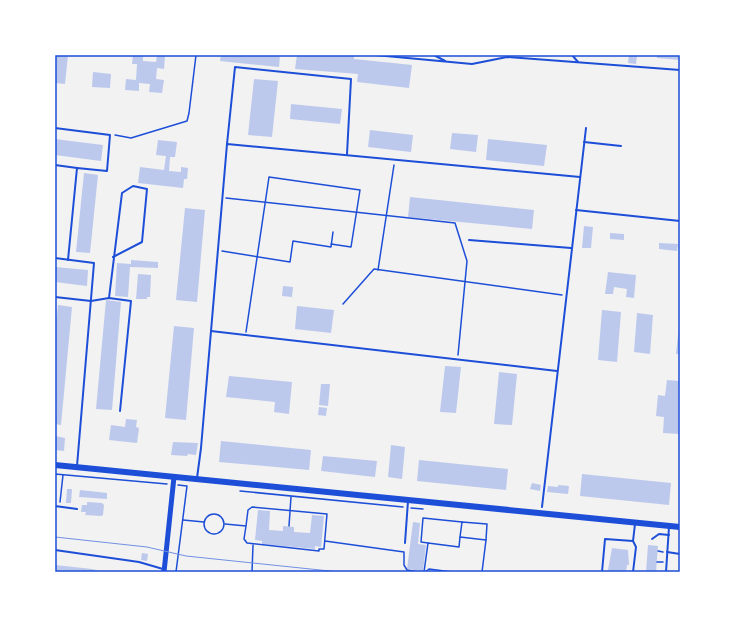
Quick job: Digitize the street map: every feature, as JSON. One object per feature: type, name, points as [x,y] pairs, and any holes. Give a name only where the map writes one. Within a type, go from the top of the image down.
[{"type":"main road","points":[[55,465],[680,527]]},
{"type":"street","points":[[164,571],[174,477]]},
{"type":"lane","points":[[375,55],[472,64],[507,57],[680,70]]},
{"type":"lane","points":[[434,55],[446,61]]},
{"type":"lane","points":[[492,55],[494,60]]},
{"type":"lane","points":[[572,55],[579,63]]},
{"type":"lane","points":[[197,479],[235,67],[351,79],[347,154]]},
{"type":"lane","points":[[55,128],[110,135],[107,171],[55,165]]},
{"type":"lane","points":[[542,507],[586,128]]},
{"type":"lane","points":[[584,142],[621,146]]},
{"type":"lane","points":[[227,144],[347,154],[580,177]]},
{"type":"lane","points":[[68,260],[77,168]]},
{"type":"lane","points":[[109,298],[113,257],[122,193],[133,186],[147,189],[142,242],[113,257]]},
{"type":"lane","points":[[576,210],[680,221]]},
{"type":"lane","points":[[469,240],[571,248]]},
{"type":"lane","points":[[55,258],[94,263],[77,468]]},
{"type":"lane","points":[[55,297],[91,300],[109,298],[131,301],[120,411]]},
{"type":"lane","points":[[211,331],[557,371]]},
{"type":"lane","points":[[405,543],[408,500]]},
{"type":"lane","points":[[55,506],[77,509]]},
{"type":"lane","points":[[633,572],[636,547],[633,541],[635,522]]},
{"type":"lane","points":[[666,572],[669,526]]},
{"type":"lane","points":[[652,539],[659,534],[669,535]]},
{"type":"lane","points":[[602,572],[605,539],[633,541]]},
{"type":"lane","points":[[55,550],[139,562],[164,571]]},
{"type":"lane","points":[[667,552],[680,554]]},
{"type":"path","points":[[110,135],[131,138],[187,122],[196,55]]},
{"type":"path","points":[[378,270],[395,159]]},
{"type":"path","points":[[245,335],[269,178],[360,190],[351,247],[331,244]]},
{"type":"path","points":[[223,198],[386,214],[455,223],[467,260],[457,360]]},
{"type":"path","points":[[218,250],[290,262],[293,241],[331,247],[333,232]]},
{"type":"path","points":[[343,304],[374,270],[566,296]]},
{"type":"path","points":[[55,474],[187,486],[176,572]]},
{"type":"path","points":[[59,506],[63,474]]},
{"type":"path","points":[[288,526],[291,497]]},
{"type":"path","points":[[252,507],[327,514],[324,550],[319,549],[319,551],[253,545],[247,543],[244,539],[246,526],[248,510],[252,507]]},
{"type":"path","points":[[211,514],[218,514],[223,518],[225,524],[222,530],[217,534],[206,530],[204,522],[206,517],[211,514]]},
{"type":"path","points":[[462,522],[459,547],[420,542],[423,518],[487,524],[482,572]]},
{"type":"path","points":[[183,520],[204,522]]},
{"type":"path","points":[[225,524],[246,526]]},
{"type":"path","points":[[460,537],[486,540]]},
{"type":"path","points":[[325,541],[404,552],[404,565],[407,570],[424,572],[429,569],[452,572]]},
{"type":"path","points":[[424,572],[428,543]]},
{"type":"path","points":[[252,572],[253,545]]},
{"type":"path","points":[[657,562],[663,562]]},
{"type":"building","points":[[56,55],[68,55],[65,84],[55,83]]},
{"type":"building","points":[[133,55],[143,55],[143,61],[156,62],[157,55],[165,56],[164,69],[157,68],[156,79],[164,80],[162,93],[149,92],[150,84],[139,83],[139,91],[125,90],[126,79],[136,80],[137,64],[132,64]]},
{"type":"building","points":[[221,55],[280,55],[279,67],[220,61]]},
{"type":"building","points":[[297,55],[354,55],[354,59],[412,65],[409,88],[357,82],[358,74],[295,69]]},
{"type":"building","points":[[629,55],[637,55],[636,64],[628,63]]},
{"type":"building","points":[[657,55],[680,55],[680,60],[657,58]]},
{"type":"building","points":[[93,72],[111,74],[110,88],[92,87]]},
{"type":"building","points":[[254,79],[278,81],[272,137],[248,135]]},
{"type":"building","points":[[291,104],[342,109],[340,124],[290,119]]},
{"type":"building","points":[[370,130],[413,135],[411,152],[368,147]]},
{"type":"building","points":[[452,133],[478,135],[476,152],[450,149]]},
{"type":"building","points":[[55,139],[103,145],[101,161],[55,155]]},
{"type":"building","points":[[488,139],[547,145],[544,166],[486,160]]},
{"type":"building","points":[[158,140],[177,142],[175,157],[170,157],[169,171],[181,172],[181,167],[188,168],[187,179],[184,179],[183,188],[138,183],[140,167],[164,170],[166,156],[156,155]]},
{"type":"building","points":[[84,173],[98,175],[90,253],[76,252]]},
{"type":"building","points":[[410,197],[534,210],[532,229],[408,217]]},
{"type":"building","points":[[185,208],[205,210],[197,302],[176,300]]},
{"type":"building","points":[[584,226],[593,227],[591,248],[582,248]]},
{"type":"building","points":[[610,233],[624,234],[624,240],[610,239]]},
{"type":"building","points":[[659,243],[678,244],[677,251],[659,249]]},
{"type":"building","points":[[131,260],[158,262],[158,268],[130,267],[128,297],[115,296],[117,263],[131,264]]},
{"type":"building","points":[[55,267],[88,270],[87,286],[55,282]]},
{"type":"building","points":[[608,272],[636,275],[634,298],[626,297],[627,289],[614,287],[613,294],[605,294]]},
{"type":"building","points":[[138,274],[151,275],[150,297],[147,297],[147,299],[136,299]]},
{"type":"building","points":[[283,286],[293,287],[292,297],[282,296]]},
{"type":"building","points":[[106,300],[121,302],[112,410],[96,409]]},
{"type":"building","points":[[58,305],[72,307],[61,425],[55,424],[55,332]]},
{"type":"building","points":[[297,306],[334,310],[331,333],[295,329]]},
{"type":"building","points":[[602,310],[621,312],[617,362],[598,360]]},
{"type":"building","points":[[637,313],[653,315],[650,354],[634,352]]},
{"type":"building","points":[[174,326],[194,328],[186,420],[165,418]]},
{"type":"building","points":[[679,326],[680,354],[676,354]]},
{"type":"building","points":[[445,366],[461,367],[456,413],[440,412]]},
{"type":"building","points":[[499,372],[517,374],[512,425],[494,424]]},
{"type":"building","points":[[229,376],[292,382],[289,414],[274,412],[275,402],[226,397]]},
{"type":"building","points":[[667,380],[680,381],[680,434],[663,433],[664,417],[656,416],[658,395],[665,396]]},
{"type":"building","points":[[321,384],[330,384],[328,406],[319,405]]},
{"type":"building","points":[[319,407],[327,408],[326,416],[318,415]]},
{"type":"building","points":[[126,419],[137,420],[136,427],[139,428],[137,443],[109,440],[111,425],[125,427]]},
{"type":"building","points":[[55,436],[65,438],[64,451],[55,450]]},
{"type":"building","points":[[221,441],[311,450],[309,470],[219,462]]},
{"type":"building","points":[[173,442],[198,443],[196,455],[171,455]]},
{"type":"building","points":[[391,445],[405,447],[402,479],[388,477]]},
{"type":"building","points":[[323,456],[377,461],[375,477],[321,471]]},
{"type":"building","points":[[419,460],[508,469],[506,490],[417,481]]},
{"type":"building","points":[[582,474],[671,483],[669,505],[580,496]]},
{"type":"building","points":[[532,483],[541,485],[540,491],[530,489]]},
{"type":"building","points":[[558,485],[569,486],[568,494],[547,492],[548,486],[558,487]]},
{"type":"building","points":[[67,489],[72,489],[71,503],[66,503]]},
{"type":"building","points":[[80,490],[107,493],[107,499],[79,497]]},
{"type":"building","points":[[87,502],[102,503],[104,505],[103,515],[85,515],[86,512],[81,512],[82,505],[87,505]]},
{"type":"building","points":[[258,510],[270,511],[269,530],[283,531],[283,526],[294,527],[294,532],[310,533],[312,515],[324,516],[321,547],[315,546],[315,549],[262,544],[262,541],[255,540]]},
{"type":"building","points":[[413,522],[420,523],[418,544],[426,545],[423,571],[407,569]]},
{"type":"building","points":[[648,545],[658,546],[656,572],[646,572]]},
{"type":"building","points":[[612,548],[628,550],[629,565],[627,565],[626,572],[609,572],[608,570]]},
{"type":"building","points":[[142,553],[148,554],[147,561],[141,560]]},
{"type":"building","points":[[55,565],[92,569],[97,570],[97,572],[55,572]]},
{"type":"tram line","points":[[55,537],[147,547],[186,556],[339,572]]}]
